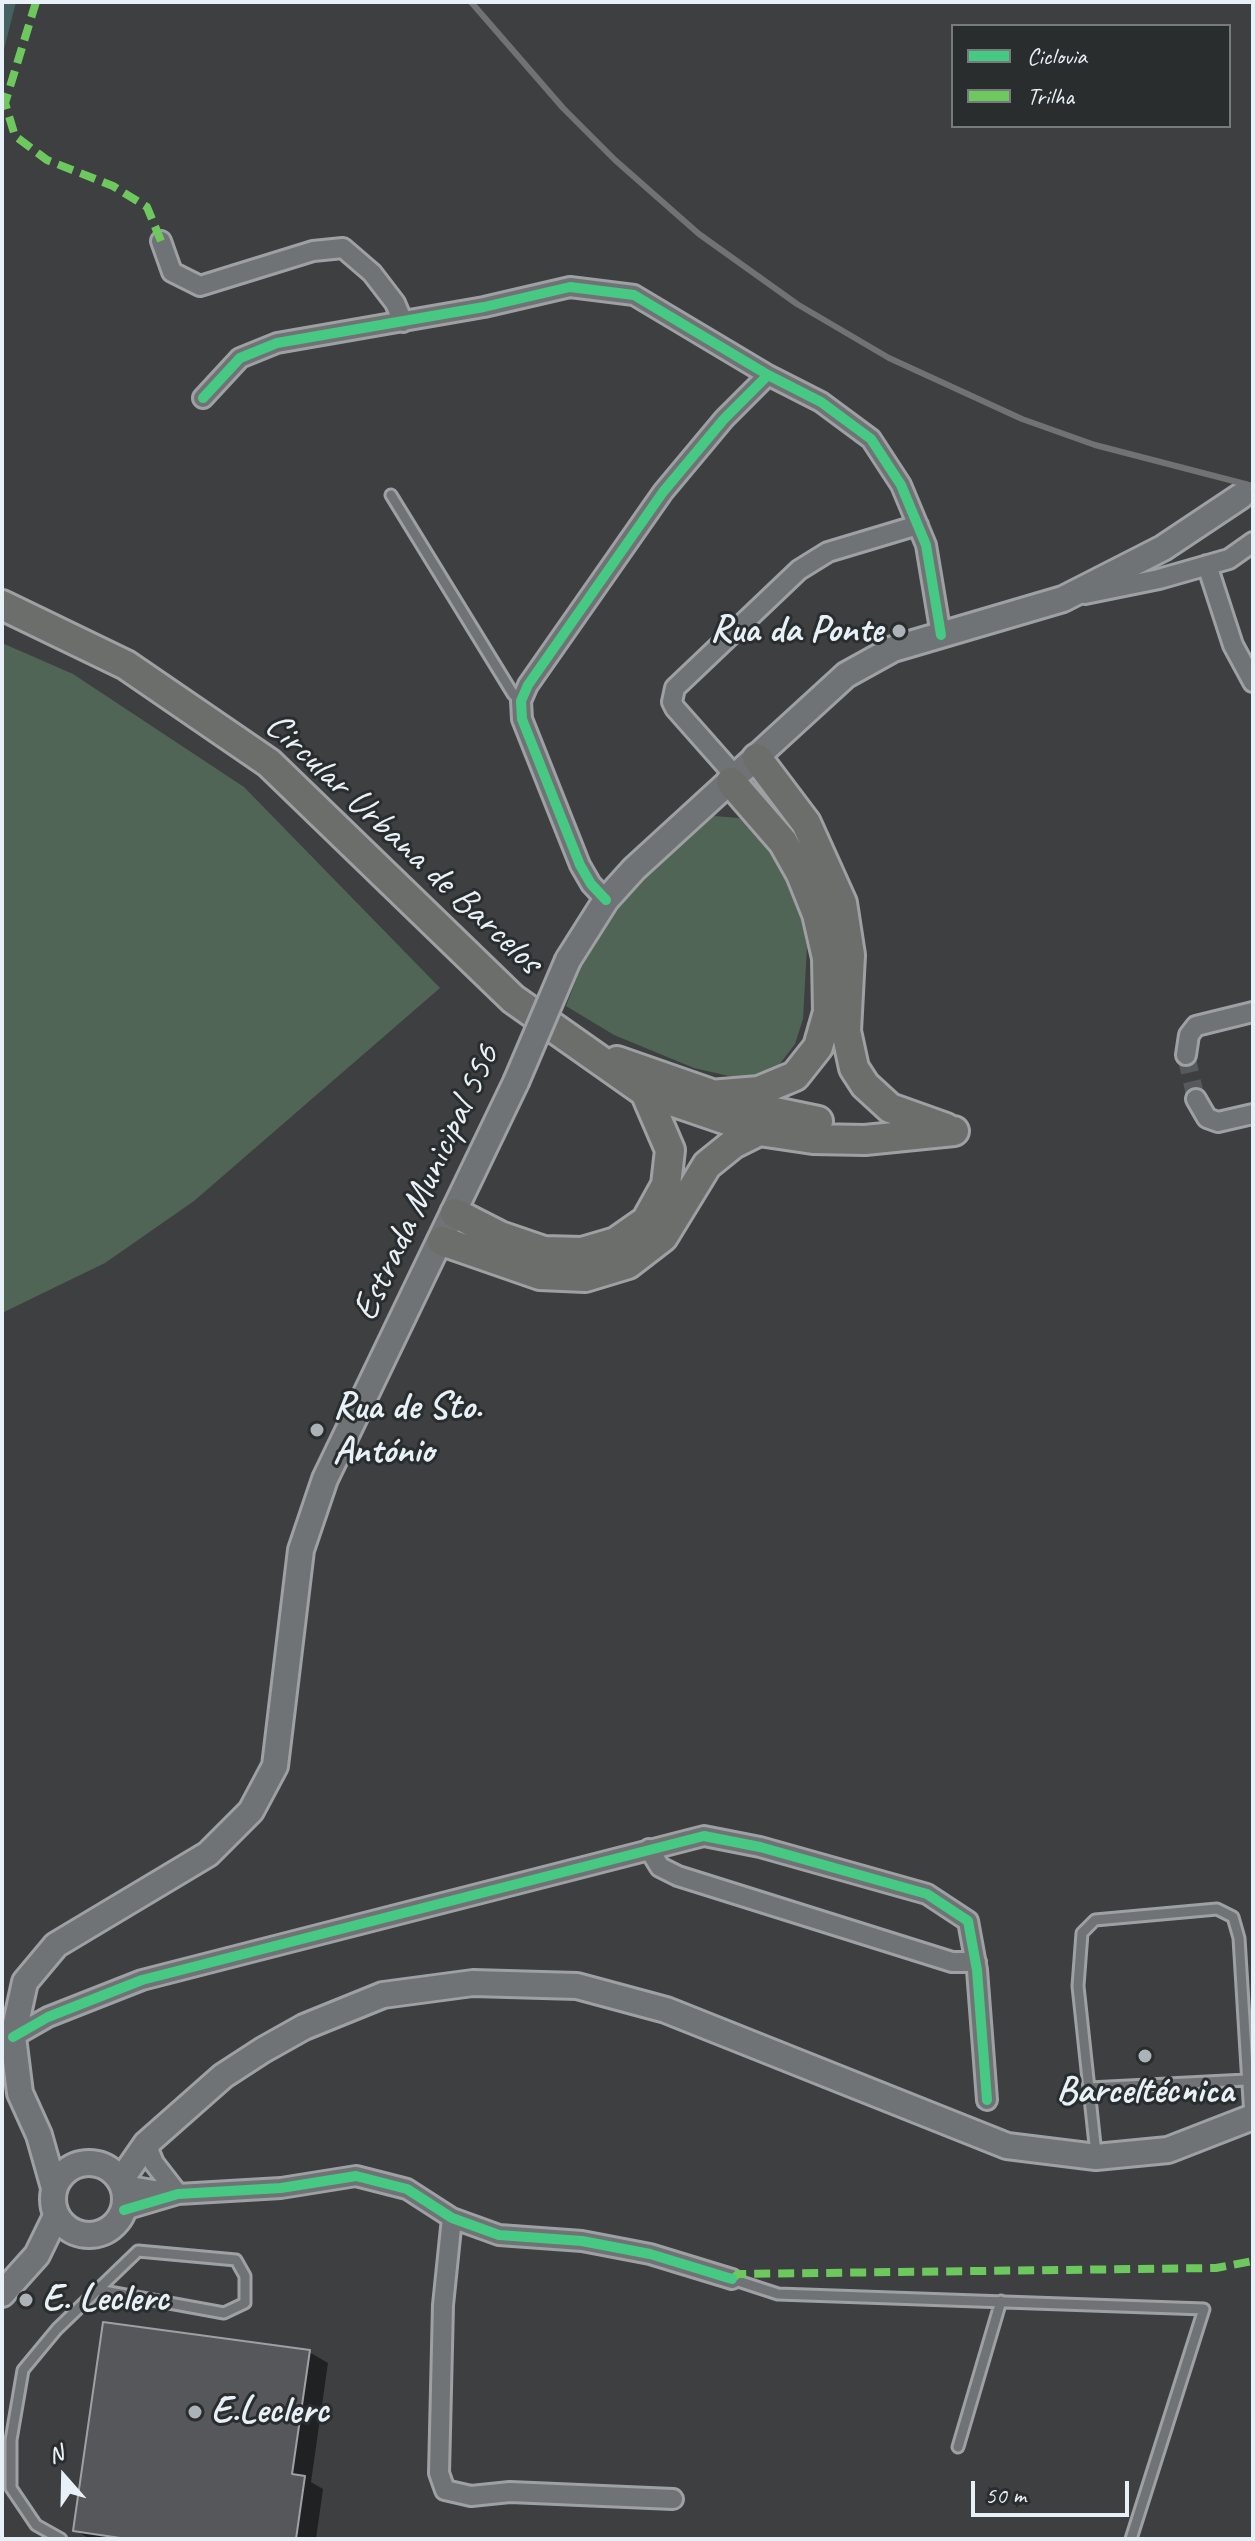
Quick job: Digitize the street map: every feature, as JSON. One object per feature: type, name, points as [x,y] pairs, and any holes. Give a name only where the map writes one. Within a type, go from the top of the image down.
[{"type":"main road","name":"Estrada Municipal 556","points":[[54,2188],[39,2135],[20,2093],[13,2037],[25,1982],[56,1945],[208,1854],[251,1811],[275,1766],[301,1550],[325,1479],[442,1241],[516,1082],[568,960],[606,900],[634,869],[846,675],[893,649],[1063,599],[1163,548],[1241,496]]},
{"type":"main road","name":"Circular Urbana de Barcelos","points":[[2,605],[126,665],[269,763],[513,999],[645,1092],[759,1131],[842,1141],[909,1135]]},
{"type":"main road","points":[[710,1095],[759,1091],[795,1076],[818,1047],[828,1012],[827,958],[817,914],[801,874],[741,772]]},
{"type":"main road","points":[[741,772],[806,823],[842,903],[850,955],[846,1031],[854,1068],[865,1085],[890,1108],[954,1131],[909,1135]]},
{"type":"main road","name":"Circular Urbana de Barcelos","points":[[583,1048],[710,1095],[776,1114],[909,1135]]},
{"type":"main road","points":[[455,1213],[500,1236],[544,1251],[582,1252],[616,1242],[646,1221],[666,1185],[670,1150],[645,1092]]},
{"type":"main road","points":[[442,1241],[540,1275],[585,1277],[628,1264],[663,1237],[707,1165],[733,1144],[759,1131]]},
{"type":"main road","points":[[37,2255],[77,2234],[89,2235],[111,2228],[124,2210],[122,2183],[146,2144],[223,2076],[304,2027],[383,1995],[473,1983],[577,1986],[651,2006],[1007,2146],[1096,2157],[1168,2150],[1252,2118]]},
{"type":"main road","points":[[39,2135],[93,2163],[122,2183]]},
{"type":"main road","points":[[2,2294],[37,2255],[56,2216],[54,2188],[66,2170],[146,2144]]},
{"type":"main road","points":[[56,2216],[77,2234]]},
{"type":"street","points":[[161,241],[172,272],[200,286],[313,251],[343,248],[372,273],[395,303],[403,322]]},
{"type":"street","points":[[203,398],[240,358],[277,343],[403,322],[570,287],[634,295],[768,375],[821,402],[871,439],[901,485],[926,545],[941,635]]},
{"type":"street","points":[[606,900],[591,884],[580,865],[522,719],[521,701],[528,685],[663,492],[724,419],[768,375]]},
{"type":"street","points":[[741,772],[675,708],[672,702],[675,688],[799,570],[828,552],[918,525]]},
{"type":"street","points":[[1063,599],[1159,579],[1229,559],[1253,542]]},
{"type":"street","points":[[1207,565],[1233,645],[1253,682]]},
{"type":"street","points":[[1186,1055],[1189,1035],[1196,1026],[1253,1012]]},
{"type":"street","points":[[1196,1099],[1207,1118],[1218,1122],[1253,1114]]},
{"type":"street","points":[[13,2037],[48,2017],[142,1980],[704,1836],[760,1847],[927,1894],[968,1921],[976,1962],[987,2100]]},
{"type":"street","points":[[649,1849],[660,1867],[678,1876],[952,1962],[976,1962]]},
{"type":"street","points":[[146,2144],[154,2163],[178,2194]]},
{"type":"street","points":[[124,2210],[178,2194],[281,2188],[356,2176],[407,2189],[452,2218],[499,2235],[582,2241],[650,2254],[732,2279]]},
{"type":"street","points":[[122,2183],[178,2194]]},
{"type":"street","points":[[452,2218],[443,2305],[439,2457],[439,2473],[445,2490],[471,2496],[510,2492],[673,2499]]},
{"type":"lane","points":[[391,495],[513,694],[521,701]]},
{"type":"lane","points":[[1096,2157],[1078,1986],[1082,1933],[1095,1920],[1217,1909],[1233,1917],[1239,1938],[1246,2080],[1252,2118]]},
{"type":"lane","points":[[1089,2088],[1246,2080]]},
{"type":"lane","points":[[61,2539],[36,2525],[11,2488],[11,2440],[23,2370],[57,2329],[138,2251],[236,2260],[245,2276],[245,2303],[224,2313],[98,2290]]},
{"type":"lane","points":[[732,2279],[778,2294],[1204,2309],[1131,2539]]},
{"type":"lane","points":[[958,2447],[1001,2301]]},
{"type":"green space","points":[[2,643],[73,674],[244,787],[440,988],[194,1201],[105,1263],[2,1313]]},
{"type":"green space","points":[[714,816],[739,818],[760,832],[785,872],[799,909],[807,947],[803,1019],[795,1044],[779,1065],[759,1075],[733,1077],[694,1068],[614,1035],[566,1006],[588,949],[623,898],[683,838]]},
{"type":"water","points":[[2,2],[16,2],[2,57]]},
{"type":"building","name":"E.Leclerc","points":[[103,2322],[310,2350],[292,2474],[305,2476],[296,2539],[127,2539],[73,2531]]},
{"type":"tunnel","points":[[1186,1055],[1196,1099]]},
{"type":"railway","points":[[471,2],[563,108],[615,160],[699,234],[797,304],[889,358],[1022,419],[1095,445],[1253,486]]},
{"type":"marked path","points":[[36,2],[5,103],[15,136],[47,160],[113,186],[147,207],[161,241]]},
{"type":"marked path","points":[[732,2279],[738,2274],[1216,2268],[1253,2261]]},
{"type":"cycle path","points":[[203,398],[240,358],[277,343],[484,307],[570,287],[634,295],[768,375],[821,402],[871,439],[901,485],[926,545],[941,635]]},
{"type":"cycle path","points":[[606,900],[591,884],[580,865],[522,719],[521,701],[528,685],[663,492],[724,419],[768,375]]},
{"type":"cycle path","points":[[13,2037],[48,2017],[142,1980],[704,1836],[760,1847],[927,1894],[968,1921],[977,1970],[987,2100]]},
{"type":"cycle path","points":[[124,2210],[178,2194],[281,2188],[356,2176],[407,2189],[452,2218],[499,2235],[582,2241],[650,2254],[732,2279]]},
{"type":"place","name":"Rua da Ponte","points":[[899,631]]},
{"type":"place","name":"Rua de Sto. António","points":[[317,1430]]},
{"type":"place","name":"Barceltécnica","points":[[1145,2056]]},
{"type":"place","name":"E. Leclerc","points":[[26,2300]]},
{"type":"place","name":"E.Leclerc","points":[[195,2412]]}]
